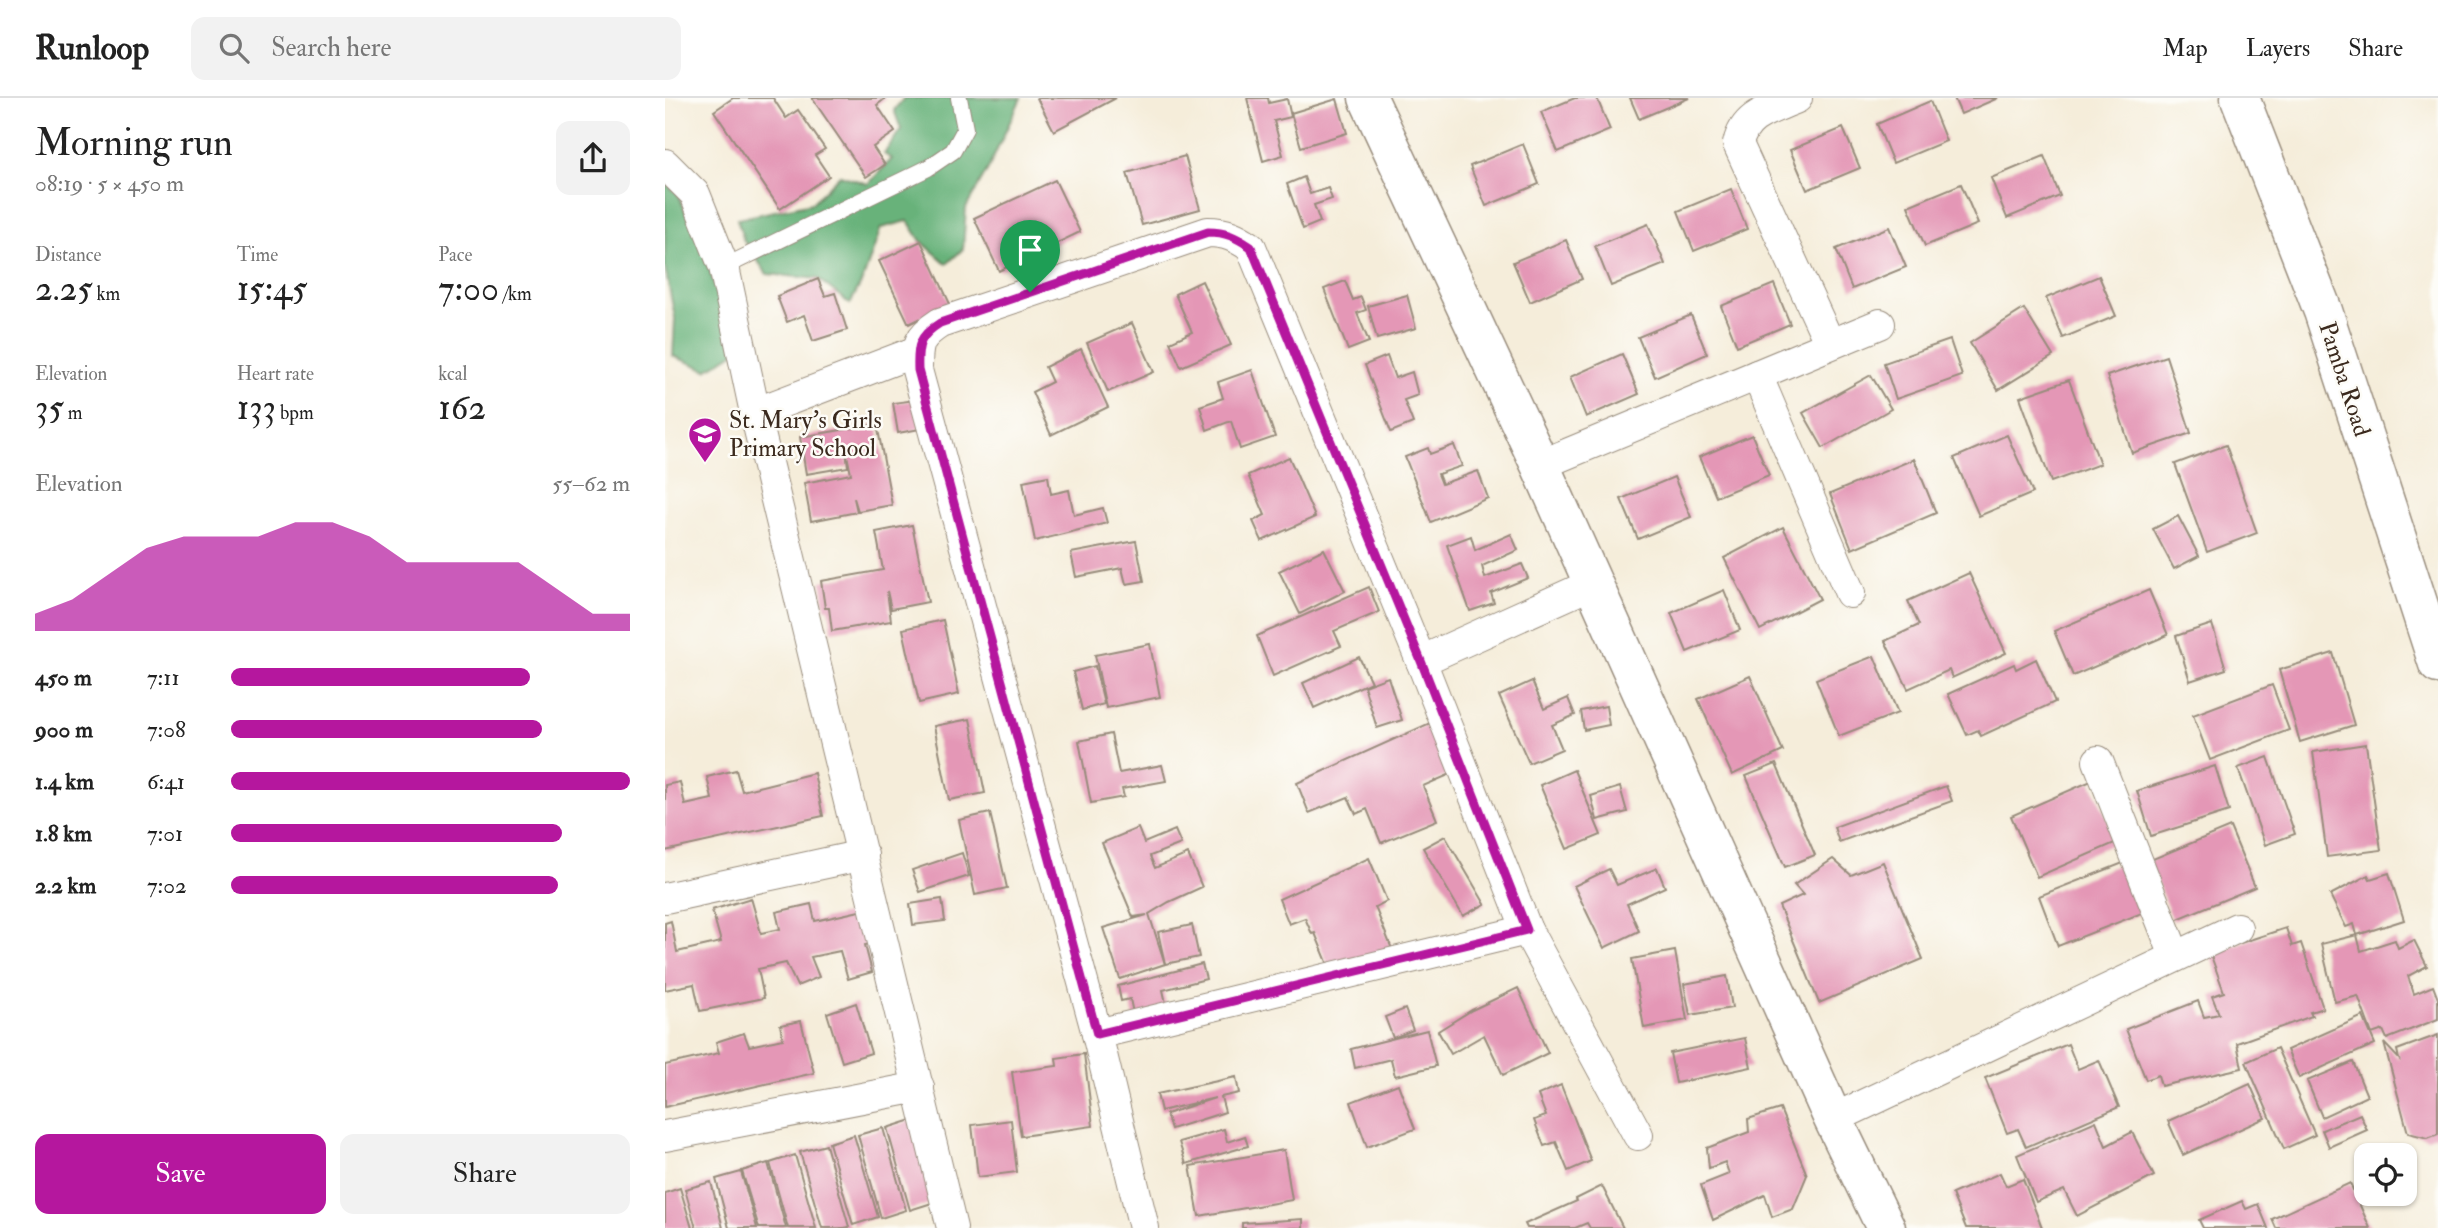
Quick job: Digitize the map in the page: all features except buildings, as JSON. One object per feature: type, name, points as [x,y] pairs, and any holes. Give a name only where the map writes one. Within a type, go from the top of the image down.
[{"type":"street","points":[[1368,98],[1540,465],[1833,1119],[1886,1228]]},
{"type":"street","points":[[1797,98],[1754,117],[1741,129],[1738,144],[1830,344]]},
{"type":"street","name":"Pamba Road","points":[[2240,98],[2323,311],[2438,664]]},
{"type":"street","points":[[665,164],[695,194],[724,267],[755,413],[952,1228]]},
{"type":"street","points":[[1144,1228],[1097,1034],[918,370],[917,351],[925,332],[940,323],[1208,232],[1223,232],[1235,236],[1251,247],[1421,661],[1527,930],[1638,1135]]},
{"type":"street","points":[[1540,465],[1879,324]]},
{"type":"street","points":[[755,413],[917,351]]},
{"type":"street","points":[[1757,375],[1850,593]]},
{"type":"street","points":[[1421,661],[1594,583]]},
{"type":"street","points":[[2098,761],[2175,956]]},
{"type":"street","points":[[665,898],[863,855]]},
{"type":"street","points":[[1833,1119],[2237,928]]},
{"type":"street","points":[[1097,1034],[1527,930]]},
{"type":"street","points":[[665,1136],[919,1087]]},
{"type":"lane","points":[[724,267],[928,168],[953,150],[965,129],[959,98]]},
{"type":"green space","points":[[904,98],[1021,98],[989,167],[966,208],[963,249],[947,264],[921,241],[908,221],[881,228],[863,279],[850,304],[818,279],[767,274],[744,241],[737,219],[812,203],[840,175],[868,184],[892,159],[884,154],[901,129],[894,110]]},
{"type":"green space","points":[[665,183],[678,194],[707,261],[735,352],[707,370],[673,356],[675,318],[665,267]]},
{"type":"place","name":"St. Mary's Girls Primary School","points":[[705,464]]},
{"type":"route","points":[[1208,232],[1223,232],[1235,236],[1251,247],[1421,661],[1527,930],[1097,1034],[918,370],[917,351],[925,332],[940,323],[1030,292],[1208,232]]}]
